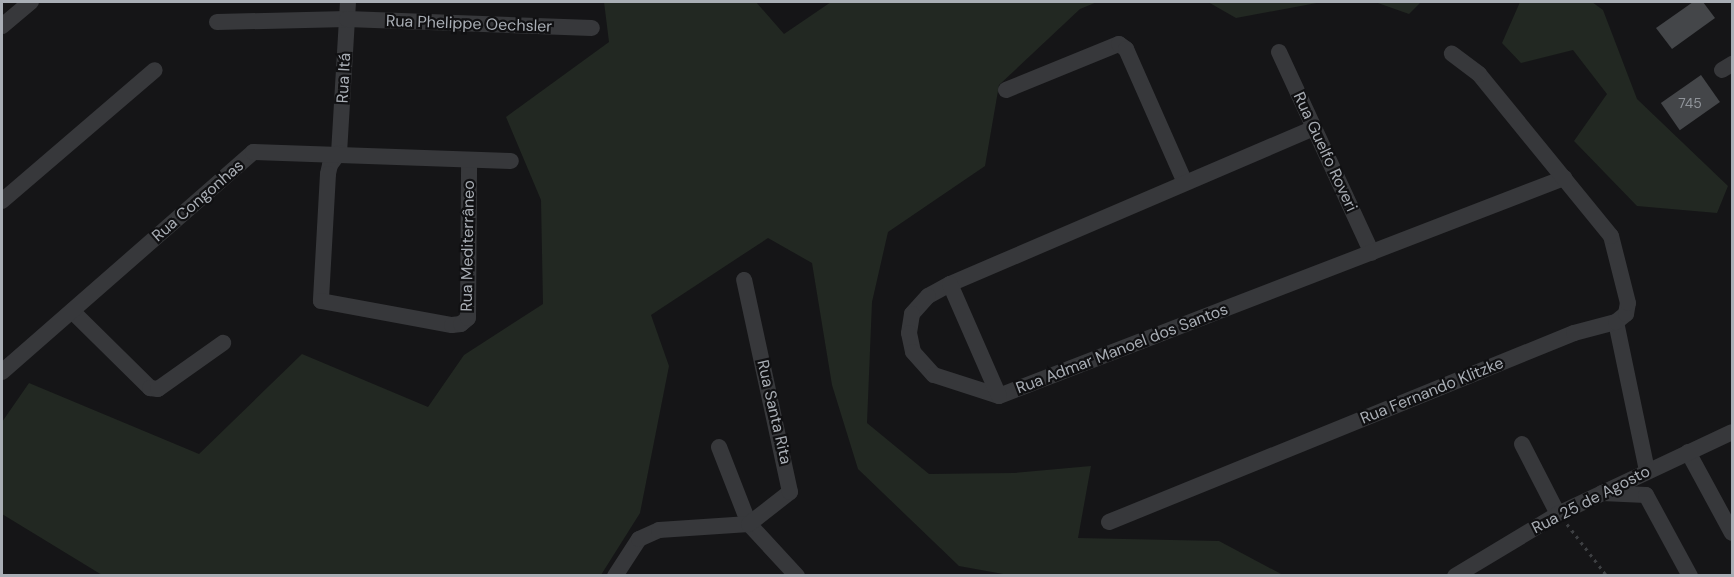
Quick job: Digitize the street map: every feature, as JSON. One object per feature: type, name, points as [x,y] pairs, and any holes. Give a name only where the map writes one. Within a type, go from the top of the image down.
[{"type":"street","points":[[2,26],[31,2]]},
{"type":"street","name":"Rua Itá","points":[[339,153],[348,2]]},
{"type":"street","name":"Rua Phelippe Oechsler","points":[[217,22],[347,19],[592,28]]},
{"type":"street","points":[[1006,90],[1119,44],[1126,49],[1185,183]]},
{"type":"street","name":"Rua Guelfo Roveri","points":[[1279,52],[1372,253]]},
{"type":"street","points":[[1452,54],[1479,74],[1611,236],[1629,303],[1626,314],[1616,322],[1647,471]]},
{"type":"street","points":[[2,201],[155,70]]},
{"type":"street","name":"Rua Admar Manoel dos Santos","points":[[1314,128],[950,284],[928,296],[912,314],[909,333],[913,352],[934,375],[999,396],[1564,178]]},
{"type":"street","name":"Rua Congonhas","points":[[2,372],[253,152],[339,153],[512,161]]},
{"type":"street","name":"Rua Mediterrâneo","points":[[339,153],[330,165],[328,174],[321,301],[452,325],[461,324],[468,318],[469,160]]},
{"type":"street","name":"Rua Santa Rita","points":[[744,280],[791,486],[790,492],[749,524]]},
{"type":"street","points":[[950,284],[999,396]]},
{"type":"street","points":[[72,311],[150,388],[158,389],[223,343]]},
{"type":"street","name":"Rua Fernando Klitzke","points":[[1109,522],[1574,333],[1616,322]]},
{"type":"street","name":"Rua 25 de Agosto","points":[[1455,576],[1558,514],[1732,432]]},
{"type":"street","points":[[1522,444],[1558,514]]},
{"type":"street","points":[[719,447],[749,524],[797,576]]},
{"type":"street","points":[[1688,452],[1732,533]]},
{"type":"street","points":[[1601,493],[1646,495],[1690,576]]},
{"type":"street","points":[[615,576],[639,539],[659,530],[749,524]]},
{"type":"path","points":[[1558,514],[1607,576]]},
{"type":"shaded area","points":[[604,2],[756,2],[784,34],[831,2],[1097,2],[1080,9],[999,85],[985,166],[888,232],[872,302],[867,423],[929,474],[1014,473],[1091,466],[1078,538],[1219,541],[1283,575],[1014,576],[959,566],[858,469],[832,385],[812,263],[768,238],[651,315],[669,366],[640,513],[601,575],[102,575],[2,514],[2,422],[29,383],[199,454],[302,354],[428,407],[464,355],[543,304],[541,200],[506,117],[609,42]]},
{"type":"shaded area","points":[[1208,2],[1322,2],[1236,18]]},
{"type":"shaded area","points":[[1375,2],[1421,2],[1409,14]]},
{"type":"shaded area","points":[[1520,2],[1592,2],[1603,10],[1637,99],[1728,186],[1717,213],[1637,206],[1574,141],[1607,94],[1573,50],[1521,63],[1502,43]]},
{"type":"building","points":[[1693,2],[1703,2],[1715,18],[1672,49],[1656,28]]},
{"type":"building","points":[[1701,75],[1720,102],[1680,130],[1661,103]]}]
